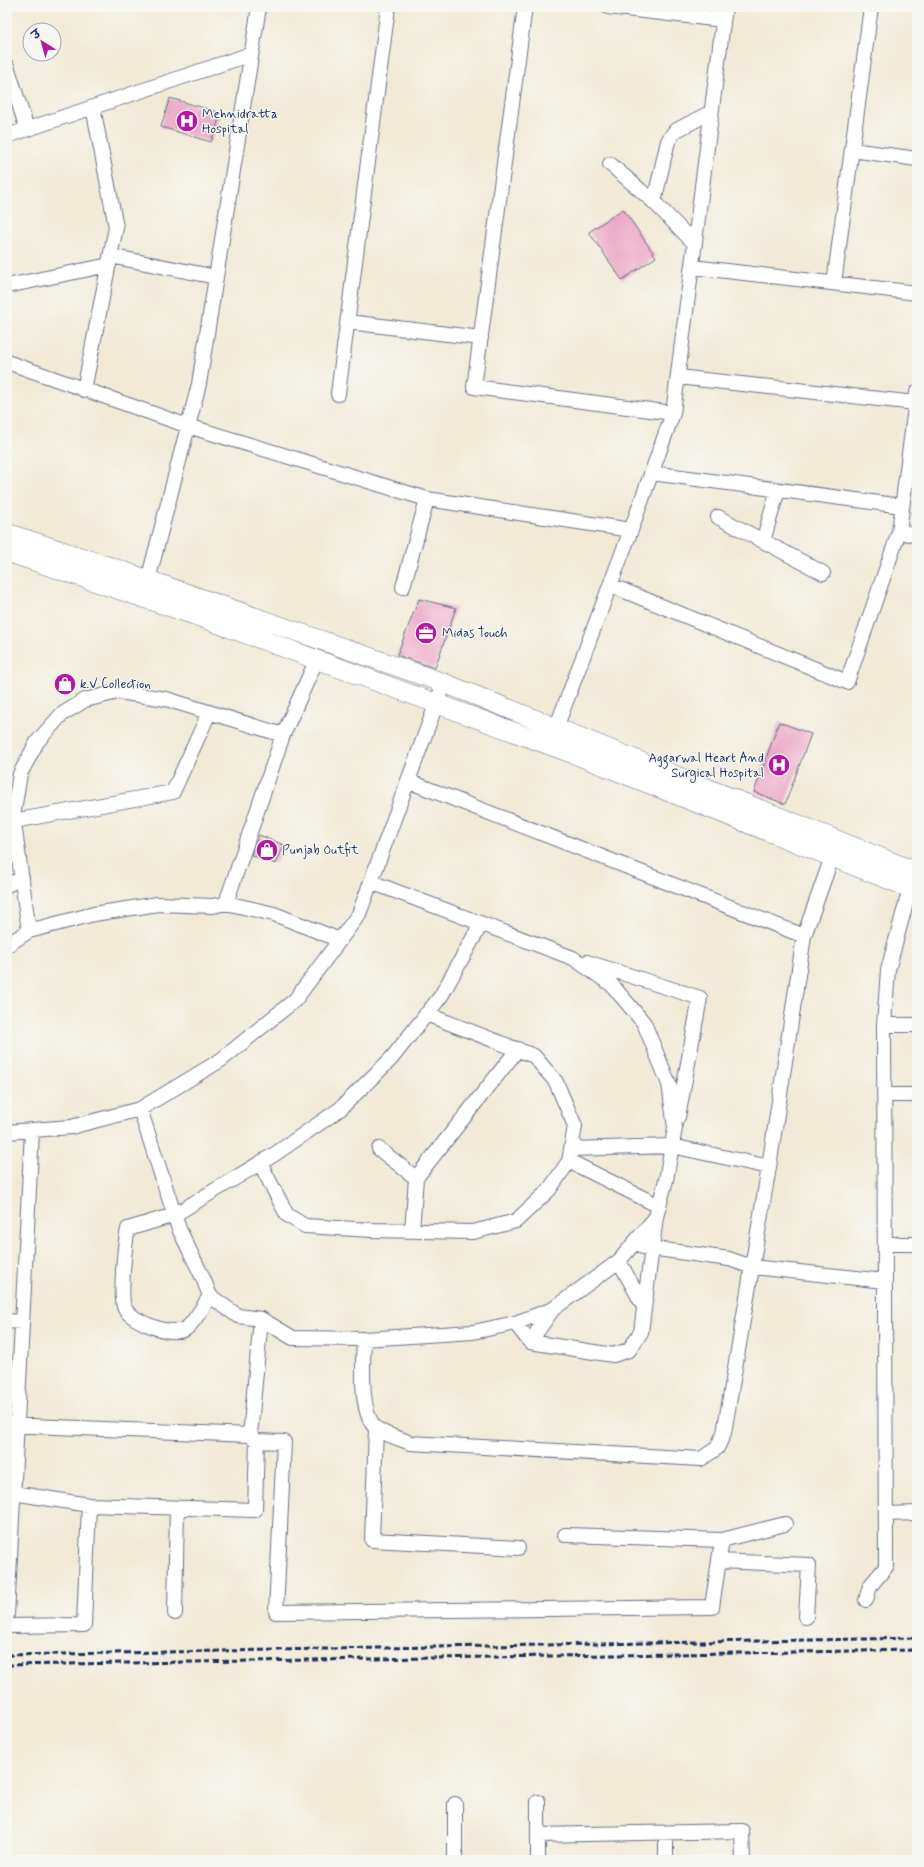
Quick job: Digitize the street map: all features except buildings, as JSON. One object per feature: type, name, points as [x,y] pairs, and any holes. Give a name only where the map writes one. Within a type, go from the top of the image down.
[{"type":"main road","points":[[7,533],[148,580],[444,684],[556,728],[915,883]]},
{"type":"main road","points":[[7,552],[143,598],[550,745],[832,857],[915,883]]},
{"type":"street","points":[[143,598],[199,384],[259,7]]},
{"type":"street","points":[[338,394],[388,7]]},
{"type":"street","points":[[525,7],[474,387],[673,413]]},
{"type":"street","points":[[550,745],[631,530],[673,413],[724,14],[608,7]]},
{"type":"street","points":[[834,283],[871,7]]},
{"type":"street","points":[[7,136],[251,54]]},
{"type":"street","points":[[7,66],[27,129]]},
{"type":"street","points":[[84,390],[116,227],[93,107]]},
{"type":"street","points":[[654,202],[668,141],[675,131],[712,112]]},
{"type":"street","points":[[852,150],[917,159]]},
{"type":"street","points":[[610,164],[654,202],[695,244]]},
{"type":"street","points":[[7,286],[110,260],[216,277]]},
{"type":"street","points":[[692,267],[917,293]]},
{"type":"street","points":[[348,322],[481,338]]},
{"type":"street","points":[[7,362],[188,426],[427,499],[631,530]]},
{"type":"street","points":[[610,585],[847,682],[898,532],[916,398],[678,377]]},
{"type":"street","points":[[651,473],[902,506]]},
{"type":"street","points":[[763,541],[778,490]]},
{"type":"street","points":[[403,587],[427,499]]},
{"type":"street","points":[[718,517],[823,574]]},
{"type":"street","points":[[898,532],[917,534]]},
{"type":"street","points":[[226,903],[283,735],[316,661]]},
{"type":"street","points":[[7,1132],[71,1127],[140,1109],[221,1060],[296,1000],[359,914],[444,684]]},
{"type":"street","points":[[29,931],[13,816],[20,774],[37,742],[61,715],[85,700],[118,692],[166,699],[283,735]]},
{"type":"street","points":[[14,821],[173,792],[209,713]]},
{"type":"street","points":[[408,781],[804,936]]},
{"type":"street","points":[[364,1339],[363,1385],[368,1417],[376,1428],[410,1443],[701,1459],[717,1448],[724,1433],[769,1167],[804,936],[832,857]]},
{"type":"street","points":[[7,885],[22,878]]},
{"type":"street","points":[[371,882],[573,958],[700,998],[676,1128],[657,1212],[641,1332],[629,1350],[613,1355],[530,1342],[515,1323]]},
{"type":"street","points":[[866,1600],[870,1586],[886,1567],[884,1025],[888,970],[915,883]]},
{"type":"street","points":[[7,945],[29,931],[94,914],[158,904],[213,906],[226,903],[274,914],[340,940]]},
{"type":"street","points":[[210,1296],[187,1328],[175,1332],[154,1327],[135,1319],[124,1308],[122,1295],[128,1229],[174,1215],[260,1163],[340,1108],[391,1059],[441,996],[481,924]]},
{"type":"street","points":[[573,958],[612,985],[644,1023],[669,1084],[676,1128]]},
{"type":"street","points":[[260,1163],[287,1215],[305,1226],[473,1232],[516,1221],[550,1190],[570,1155],[575,1126],[556,1082],[534,1056],[426,1014]]},
{"type":"street","points":[[884,1025],[917,1025]]},
{"type":"street","points":[[412,1231],[416,1178],[518,1049]]},
{"type":"street","points":[[884,1095],[917,1095]]},
{"type":"street","points":[[140,1109],[179,1229],[203,1278],[210,1296],[238,1316],[261,1319],[293,1338],[364,1339],[473,1332],[515,1323],[553,1310]]},
{"type":"street","points":[[7,1615],[12,1425],[22,1322],[32,1131]]},
{"type":"street","points":[[570,1155],[672,1146],[769,1167]]},
{"type":"street","points":[[379,1149],[416,1178]]},
{"type":"street","points":[[570,1155],[657,1212]]},
{"type":"street","points":[[530,1342],[553,1310],[619,1261],[657,1212]]},
{"type":"street","points":[[885,1244],[917,1244]]},
{"type":"street","points":[[632,1245],[729,1259],[752,1268],[885,1282]]},
{"type":"street","points":[[619,1261],[644,1307]]},
{"type":"street","points":[[10,1492],[89,1505],[255,1510],[254,1438],[261,1319]]},
{"type":"street","points":[[7,1321],[22,1322]]},
{"type":"street","points":[[12,1425],[254,1438],[284,1442],[276,1612],[712,1607],[722,1540]]},
{"type":"street","points":[[376,1428],[372,1540],[518,1548]]},
{"type":"street","points":[[7,1626],[84,1625],[89,1505]]},
{"type":"street","points":[[175,1613],[177,1508]]},
{"type":"street","points":[[886,1514],[917,1513]]},
{"type":"street","points":[[565,1535],[722,1540],[785,1524]]},
{"type":"street","points":[[720,1561],[808,1565],[806,1618]]},
{"type":"street","points":[[538,1802],[538,1860]]},
{"type":"street","points":[[455,1804],[455,1860]]},
{"type":"street","points":[[538,1836],[742,1831],[743,1860]]},
{"type":"street","points":[[666,1833],[666,1860]]},
{"type":"railway","points":[[7,1655],[917,1638]]},
{"type":"railway","points":[[7,1665],[917,1650]]},
{"type":"place","name":"Mehnidratta Hospital","points":[[187,121]]},
{"type":"place","name":"Midas Touch","points":[[426,633]]},
{"type":"place","name":"k.V Collection","points":[[65,684]]},
{"type":"place","name":"Aggarwal Heart And Surgical Hospital","points":[[779,765]]},
{"type":"place","name":"Punjab Outfit","points":[[267,850]]}]
